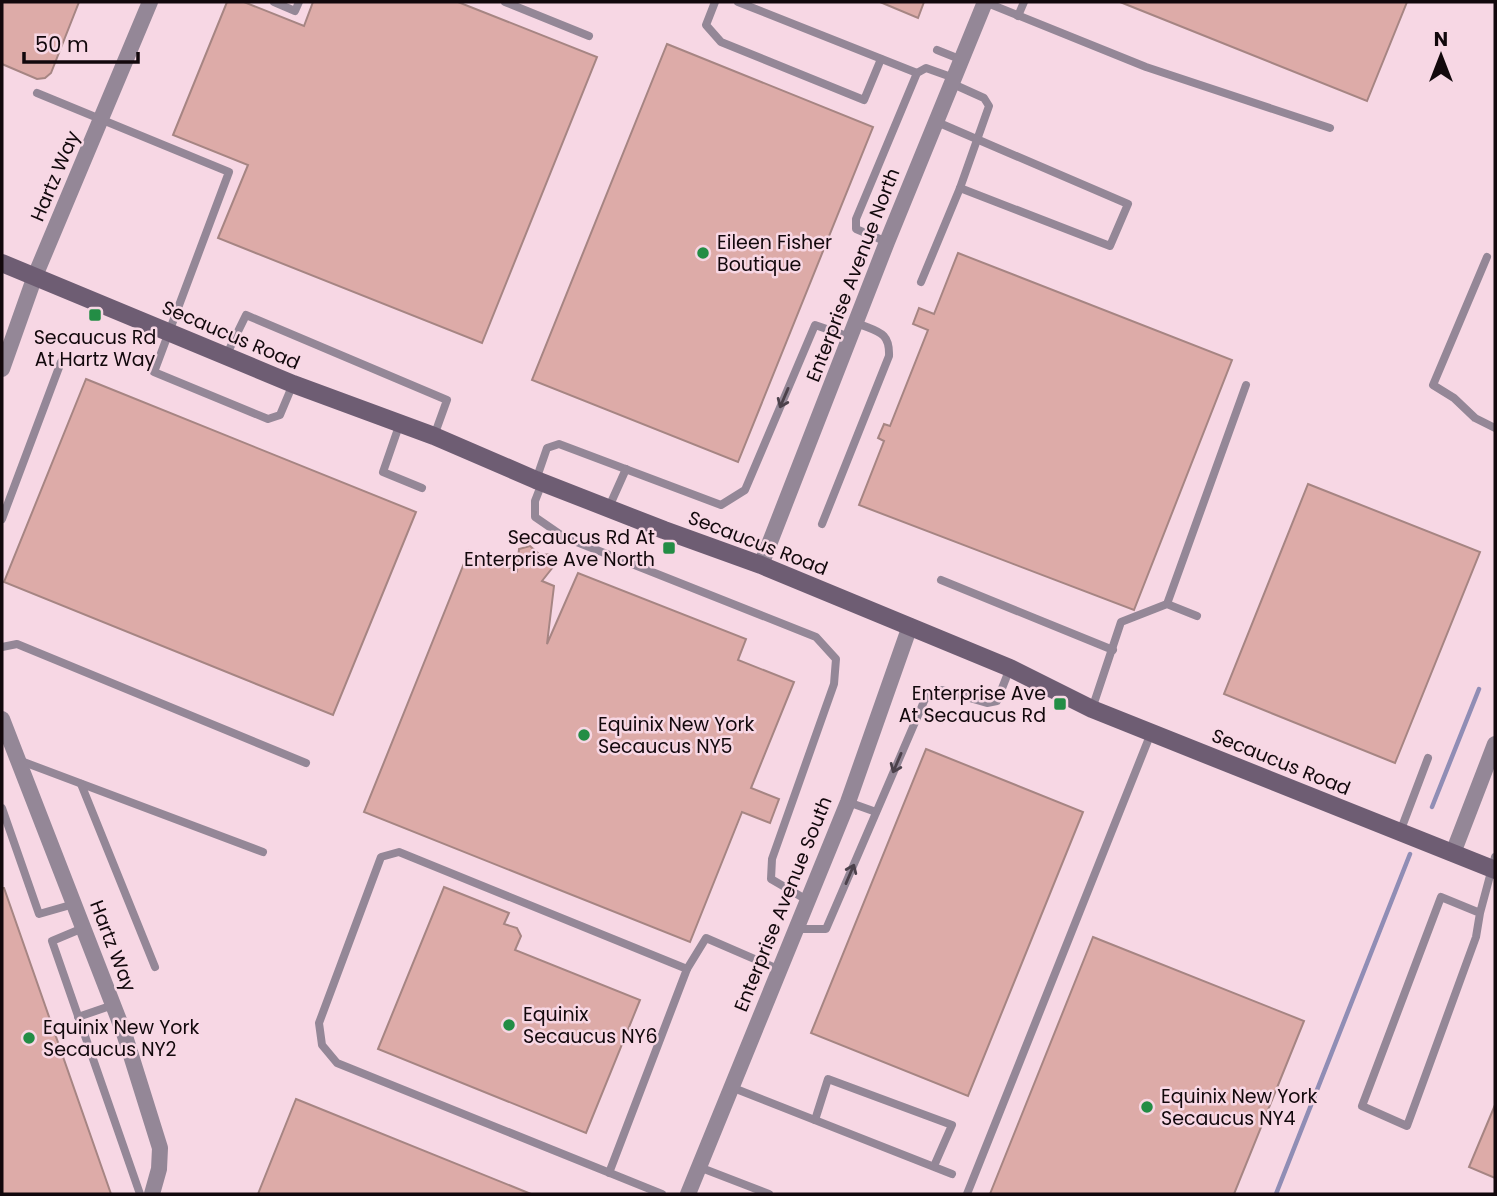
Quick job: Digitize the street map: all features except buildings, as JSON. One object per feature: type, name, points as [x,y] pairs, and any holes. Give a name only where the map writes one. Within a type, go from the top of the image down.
[{"type":"main road","name":"Secaucus Road","points":[[2,263],[293,384],[434,436],[539,481],[761,565],[1010,668],[1092,709],[1453,853],[1495,866]]},
{"type":"street","name":"Hartz Way","points":[[2,369],[35,276],[103,119],[149,2]]},
{"type":"street","name":"Enterprise Avenue North","points":[[761,565],[887,242],[985,2]]},
{"type":"street","name":"Enterprise Avenue South","points":[[688,1194],[848,802],[910,626]]},
{"type":"street","name":"Hartz Way","points":[[2,719],[113,1005],[160,1148],[159,1169],[152,1194]]},
{"type":"street","points":[[1453,853],[1495,744]]},
{"type":"lane","points":[[274,2],[295,11],[299,2]]},
{"type":"lane","points":[[505,2],[589,36]]},
{"type":"lane","points":[[715,2],[706,25],[721,42],[864,100],[881,59]]},
{"type":"lane","points":[[738,2],[917,73]]},
{"type":"lane","points":[[985,2],[1146,66],[1330,128]]},
{"type":"lane","points":[[1018,16],[1024,2]]},
{"type":"lane","points":[[937,50],[962,60]]},
{"type":"lane","points":[[887,242],[856,229],[856,219],[917,73],[926,68],[984,97],[989,106],[960,188],[921,282]]},
{"type":"lane","points":[[37,93],[229,172],[154,372],[268,419],[280,415],[293,384]]},
{"type":"lane","points":[[937,122],[1128,204],[1110,246],[960,188]]},
{"type":"lane","points":[[1487,257],[1433,386],[1454,398],[1475,418],[1495,428]]},
{"type":"lane","points":[[226,356],[246,315],[447,400],[434,436]]},
{"type":"lane","points":[[808,900],[771,879],[772,859],[834,684],[836,659],[816,637],[564,537],[535,517],[535,501],[547,448],[559,444],[721,505],[745,491],[815,325],[886,337],[890,342],[889,355],[822,524]]},
{"type":"lane","points":[[2,519],[61,362]]},
{"type":"lane","points":[[1167,604],[1246,385]]},
{"type":"lane","points":[[400,423],[383,472],[422,488]]},
{"type":"lane","points":[[609,508],[626,469]]},
{"type":"lane","points":[[942,580],[1113,650]]},
{"type":"lane","points":[[1092,709],[1121,622],[1167,604],[1197,616]]},
{"type":"lane","points":[[2,647],[17,644],[306,763]]},
{"type":"lane","points":[[796,929],[826,929],[925,699],[942,690],[988,704],[997,701],[1010,668]]},
{"type":"lane","points":[[967,1194],[1152,733]]},
{"type":"lane","points":[[1400,832],[1428,758]]},
{"type":"lane","points":[[18,760],[263,852]]},
{"type":"lane","points":[[81,784],[155,967]]},
{"type":"lane","points":[[848,802],[876,812]]},
{"type":"lane","points":[[2,808],[39,914],[74,904]]},
{"type":"lane","points":[[662,1194],[337,1063],[321,1045],[319,1023],[382,858],[399,852],[687,969]]},
{"type":"lane","points":[[1480,913],[1441,897],[1362,1106],[1407,1126],[1476,937],[1480,913],[1495,866]]},
{"type":"lane","points":[[83,928],[52,941],[140,1194]]},
{"type":"lane","points":[[609,1173],[687,969],[706,938],[780,970]]},
{"type":"lane","points":[[78,1017],[113,1005]]},
{"type":"lane","points":[[815,1120],[828,1079],[952,1125],[934,1167]]},
{"type":"lane","points":[[732,1087],[952,1174]]},
{"type":"lane","points":[[699,1167],[769,1194]]},
{"type":"waterway","points":[[1432,807],[1479,689]]},
{"type":"waterway","points":[[1276,1194],[1410,854]]},
{"type":"place","name":"Eileen Fisher Boutique","points":[[703,253]]},
{"type":"place","name":"Secaucus Rd At Hartz Way","points":[[95,315]]},
{"type":"place","name":"Secaucus Rd At Enterprise Ave North","points":[[669,548]]},
{"type":"place","name":"Enterprise Ave At Secaucus Rd","points":[[1060,704]]},
{"type":"place","name":"Equinix New York Secaucus NY5","points":[[584,735]]},
{"type":"place","name":"Equinix Secaucus NY6","points":[[509,1025]]},
{"type":"place","name":"Equinix New York Secaucus NY2","points":[[29,1038]]},
{"type":"place","name":"Equinix New York Secaucus NY4","points":[[1147,1107]]}]
